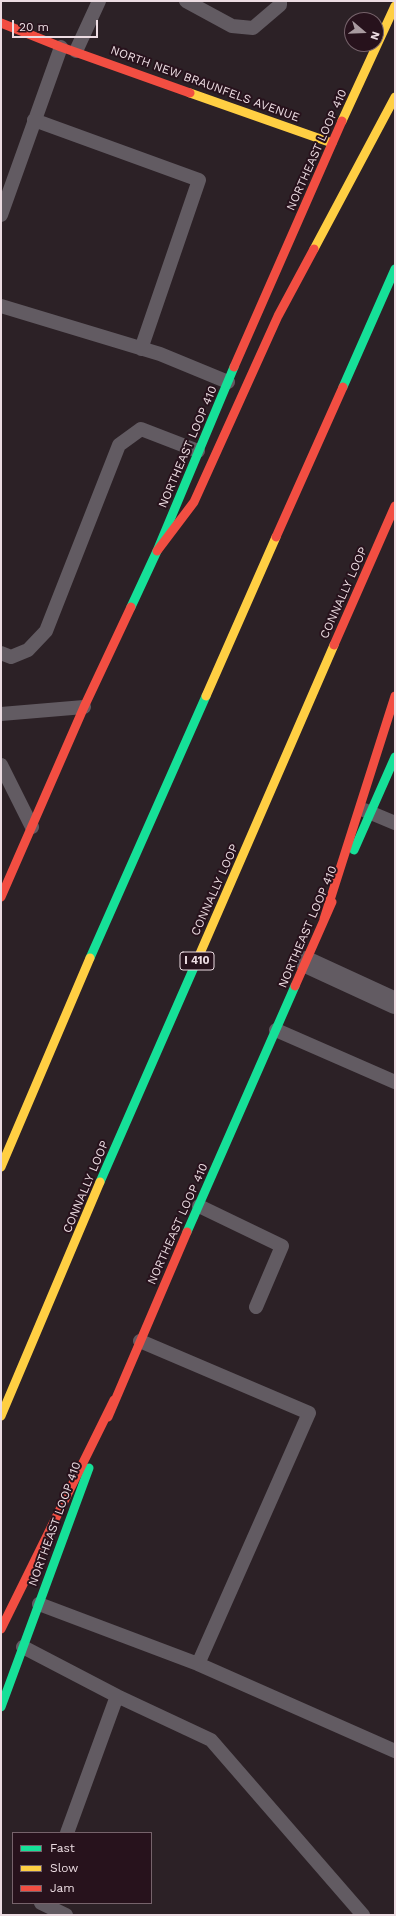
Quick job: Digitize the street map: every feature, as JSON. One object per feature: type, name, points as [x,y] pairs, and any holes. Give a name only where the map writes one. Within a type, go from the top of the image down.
[{"type":"main road","name":"NORTHEAST LOOP 410","points":[[1,897],[84,708],[157,551],[198,451],[391,7]]},
{"type":"main road","name":"NORTH NEW BRAUNFELS AVENUE","points":[[1,23],[61,47],[76,51],[332,143]]},
{"type":"main road","points":[[157,551],[194,502],[278,316],[395,97]]},
{"type":"main road","points":[[1,1167],[98,940],[395,269]]},
{"type":"main road","name":"CONNALLY LOOP","points":[[1,1416],[112,1154],[395,506]]},
{"type":"main road","points":[[365,810],[395,696]]},
{"type":"main road","points":[[365,810],[395,757]]},
{"type":"main road","name":"NORTHEAST LOOP 410","points":[[1,1707],[114,1400],[324,920],[365,810]]},
{"type":"main road","points":[[1,1630],[114,1400]]},
{"type":"street","points":[[306,962],[395,1003]]},
{"type":"lane","points":[[76,51],[99,1]]},
{"type":"lane","points":[[186,1],[232,26],[253,28],[280,5],[280,1]]},
{"type":"lane","points":[[1,215],[61,47]]},
{"type":"lane","points":[[34,120],[199,180],[141,349]]},
{"type":"lane","points":[[1,306],[160,354],[228,382]]},
{"type":"lane","points":[[1,653],[11,657],[28,650],[46,631],[119,445],[141,429],[198,451]]},
{"type":"lane","points":[[1,714],[84,708]]},
{"type":"lane","points":[[1,765],[32,827]]},
{"type":"lane","points":[[365,810],[395,823]]},
{"type":"lane","points":[[276,1030],[395,1082]]},
{"type":"lane","points":[[199,1206],[282,1246],[256,1307]]},
{"type":"lane","points":[[140,1341],[309,1413],[198,1664]]},
{"type":"lane","points":[[39,1604],[198,1664],[395,1751]]},
{"type":"lane","points":[[23,1647],[117,1696],[211,1740],[363,1915]]},
{"type":"lane","points":[[67,1832],[117,1696]]},
{"type":"lane","points":[[43,1904],[66,1915]]},
{"type":"traffic: fast","points":[[343,387],[395,269]]},
{"type":"traffic: fast","points":[[131,607],[157,551],[234,367]]},
{"type":"traffic: fast","points":[[90,958],[206,696]]},
{"type":"traffic: fast","points":[[354,850],[395,757]]},
{"type":"traffic: fast","points":[[100,1182],[195,965]]},
{"type":"traffic: fast","points":[[187,1232],[295,986]]},
{"type":"traffic: fast","points":[[1,1707],[89,1468]]},
{"type":"traffic: slow","points":[[342,121],[395,6]]},
{"type":"traffic: slow","points":[[190,93],[332,143]]},
{"type":"traffic: slow","points":[[314,249],[395,97]]},
{"type":"traffic: slow","points":[[206,696],[276,537]]},
{"type":"traffic: slow","points":[[195,965],[334,645]]},
{"type":"traffic: slow","points":[[1,1167],[90,958]]},
{"type":"traffic: slow","points":[[1,1416],[100,1182]]},
{"type":"traffic: jam","points":[[1,23],[61,47],[190,93]]},
{"type":"traffic: jam","points":[[234,367],[342,121]]},
{"type":"traffic: jam","points":[[157,551],[194,502],[278,316],[314,249]]},
{"type":"traffic: jam","points":[[276,537],[343,387]]},
{"type":"traffic: jam","points":[[334,645],[395,506]]},
{"type":"traffic: jam","points":[[1,897],[84,707],[131,607]]},
{"type":"traffic: jam","points":[[324,919],[395,696]]},
{"type":"traffic: jam","points":[[295,986],[332,902]]},
{"type":"traffic: jam","points":[[108,1417],[187,1232]]},
{"type":"traffic: jam","points":[[1,1629],[114,1400]]}]
